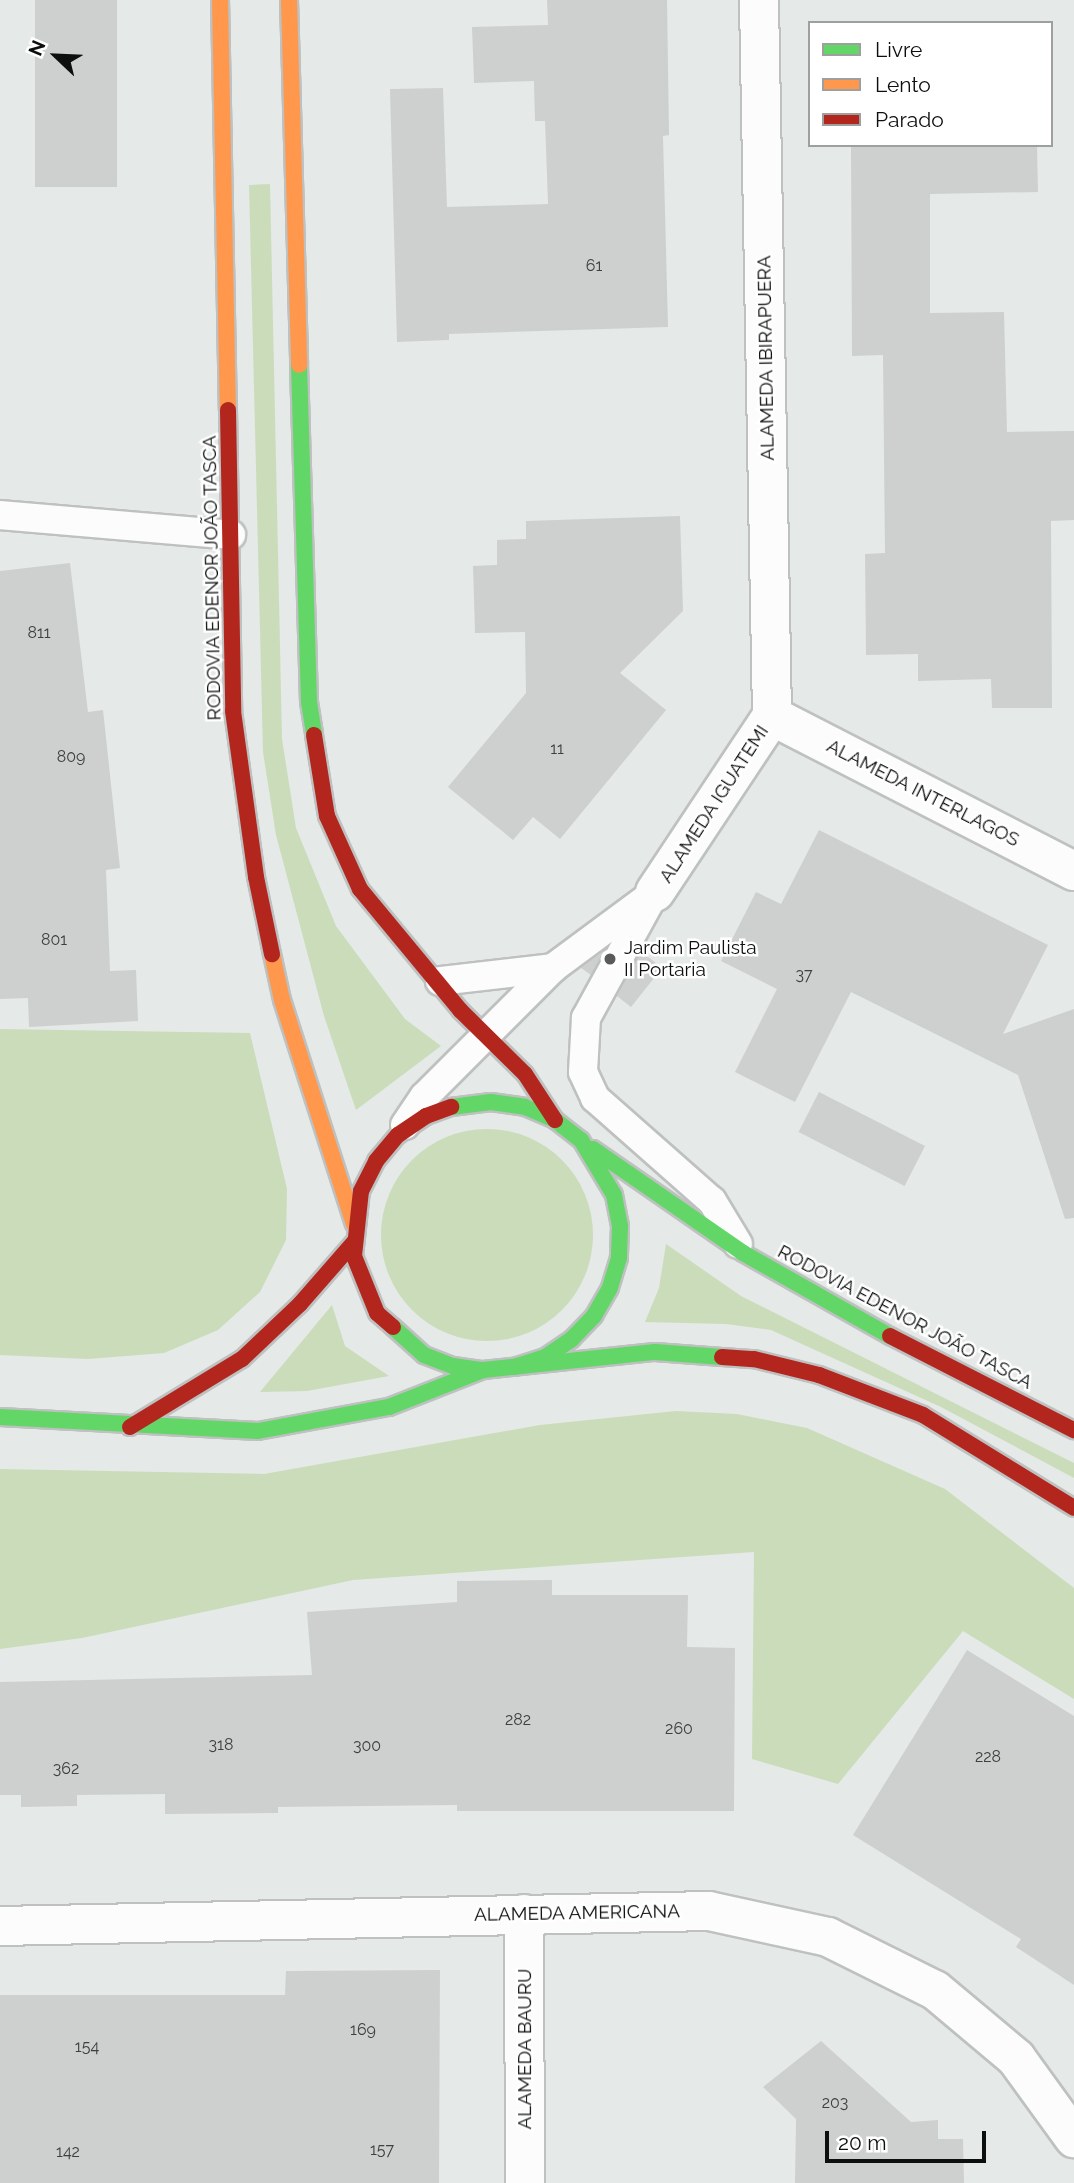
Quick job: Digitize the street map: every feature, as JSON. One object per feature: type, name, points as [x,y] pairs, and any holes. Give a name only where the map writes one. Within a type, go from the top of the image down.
[{"type":"main road","name":"RODOVIA EDENOR JOÃO TASCA","points":[[220,0],[233,711],[256,877],[282,1000],[354,1224]]},
{"type":"main road","points":[[289,0],[309,702],[327,816],[360,889],[485,1037],[526,1074],[555,1120]]},
{"type":"main road","points":[[483,1370],[443,1362],[398,1337],[377,1313],[363,1286],[354,1242],[354,1224],[371,1171],[398,1135],[426,1116],[458,1105],[491,1102],[525,1107],[555,1120]]},
{"type":"main road","name":"RODOVIA EDENOR JOÃO TASCA","points":[[555,1120],[743,1253],[866,1324],[1074,1430]]},
{"type":"main road","points":[[515,1367],[545,1357],[572,1339],[594,1316],[619,1258],[620,1226],[614,1195],[581,1140]]},
{"type":"main road","points":[[130,1427],[243,1359],[329,1274],[354,1242]]},
{"type":"main road","points":[[0,1418],[130,1427],[258,1431],[389,1406],[483,1370],[655,1352],[754,1359],[818,1375],[923,1415],[1074,1508]]},
{"type":"street","name":"ALAMEDA IBIRAPUERA","points":[[759,0],[772,716]]},
{"type":"street","name":"ALAMEDA INTERLAGOS","points":[[772,716],[1074,870]]},
{"type":"street","name":"ALAMEDA IGUATEMI","points":[[655,892],[772,716]]},
{"type":"street","name":"ALAMEDA AMERICANA","points":[[0,1927],[709,1911],[828,1937],[935,1990],[1016,2057],[1074,2138]]},
{"type":"street","name":"ALAMEDA BAURU","points":[[524,1914],[525,2183]]},
{"type":"lane","points":[[0,515],[231,535]]},
{"type":"lane","points":[[398,1135],[425,1097],[553,968],[655,892]]},
{"type":"lane","points":[[655,892],[586,1018],[583,1072],[595,1098],[712,1201],[743,1253]]},
{"type":"lane","points":[[440,981],[553,968]]},
{"type":"green space","points":[[270,184],[282,739],[296,828],[336,926],[405,1019],[441,1046],[356,1110],[324,1016],[276,835],[263,752],[249,185]]},
{"type":"green space","points":[[0,1029],[250,1033],[287,1189],[286,1240],[260,1292],[218,1330],[164,1353],[88,1359],[0,1355]]},
{"type":"green space","points":[[487,1129],[528,1137],[562,1160],[585,1194],[593,1235],[585,1276],[562,1310],[528,1333],[487,1341],[446,1333],[412,1310],[389,1276],[381,1235],[389,1194],[412,1160],[446,1137]]},
{"type":"green space","points":[[666,1244],[741,1296],[1074,1463],[1074,1478],[941,1407],[771,1330],[726,1324],[645,1322],[659,1288]]},
{"type":"green space","points":[[332,1305],[345,1346],[389,1376],[307,1391],[260,1392]]},
{"type":"green space","points":[[676,1411],[737,1414],[807,1428],[945,1489],[1074,1588],[1074,1699],[963,1631],[838,1784],[752,1759],[754,1552],[353,1580],[82,1638],[0,1649],[0,1469],[264,1474],[540,1425]]},
{"type":"building","points":[[35,0],[117,0],[117,187],[35,187]]},
{"type":"building","points":[[547,0],[667,0],[669,135],[663,136],[668,327],[449,334],[449,340],[397,342],[390,89],[443,88],[447,207],[548,204],[545,121],[535,121],[534,81],[474,83],[472,27],[548,25]]},
{"type":"building","points":[[851,147],[1037,147],[1038,192],[930,194],[930,313],[1004,312],[1007,432],[1074,431],[1074,520],[1051,521],[1052,708],[992,708],[991,679],[918,681],[918,654],[866,655],[865,554],[885,553],[883,355],[852,356]]},
{"type":"building","points":[[680,516],[683,611],[620,673],[666,710],[560,839],[533,817],[513,840],[448,787],[526,693],[525,632],[475,633],[473,566],[497,565],[497,540],[526,539],[526,521]]},
{"type":"building","points":[[70,563],[88,712],[103,710],[120,868],[106,870],[110,971],[136,970],[138,1021],[29,1027],[28,998],[0,999],[0,571]]},
{"type":"building","points":[[819,830],[1048,945],[1003,1034],[1074,1009],[1074,1218],[1065,1219],[1018,1075],[851,992],[795,1102],[735,1072],[777,989],[721,961],[756,892],[781,904]]},
{"type":"building","points":[[604,951],[591,975],[581,968]]},
{"type":"building","points":[[641,951],[662,968],[631,1007],[617,996]]},
{"type":"building","points":[[819,1092],[925,1146],[905,1186],[799,1132]]},
{"type":"building","points":[[552,1580],[552,1595],[688,1595],[687,1647],[735,1648],[734,1811],[457,1811],[457,1805],[278,1807],[278,1813],[165,1814],[165,1794],[77,1795],[77,1806],[21,1807],[21,1795],[0,1795],[0,1682],[312,1675],[307,1612],[457,1602],[457,1581]]},
{"type":"building","points":[[967,1650],[1074,1716],[1074,1985],[1016,1947],[1021,1939],[853,1835]]},
{"type":"building","points":[[440,1970],[439,2183],[0,2183],[0,1995],[285,1995],[286,1971]]},
{"type":"building","points":[[821,2041],[911,2122],[938,2120],[938,2139],[963,2139],[964,2183],[795,2183],[796,2119],[763,2087]]},
{"type":"traffic: fast","points":[[299,365],[309,702],[314,735]]},
{"type":"traffic: fast","points":[[451,1107],[491,1102],[525,1107],[555,1120],[581,1140],[614,1195],[620,1226],[619,1258],[610,1288],[594,1316],[572,1339],[545,1357],[515,1367]]},
{"type":"traffic: fast","points":[[593,1149],[743,1253],[890,1336]]},
{"type":"traffic: fast","points":[[393,1327],[424,1355],[453,1366],[483,1370],[655,1352],[722,1357]]},
{"type":"traffic: fast","points":[[0,1417],[258,1431],[389,1407],[483,1370]]},
{"type":"traffic: slow","points":[[220,0],[228,410]]},
{"type":"traffic: slow","points":[[289,0],[299,365]]},
{"type":"traffic: slow","points":[[272,954],[282,1000],[354,1224]]},
{"type":"traffic: jam","points":[[228,410],[233,711],[256,877],[272,954]]},
{"type":"traffic: jam","points":[[314,735],[327,816],[360,889],[460,1010],[525,1074],[555,1120]]},
{"type":"traffic: jam","points":[[393,1327],[377,1313],[354,1256],[361,1191],[376,1161],[398,1135],[426,1116],[451,1107]]},
{"type":"traffic: jam","points":[[130,1427],[242,1359],[300,1304],[354,1242]]},
{"type":"traffic: jam","points":[[890,1336],[1074,1430]]},
{"type":"traffic: jam","points":[[722,1357],[754,1359],[819,1375],[923,1415],[1074,1508]]},
{"type":"place","name":"Jardim Paulista II Portaria","points":[[610,959]]}]
